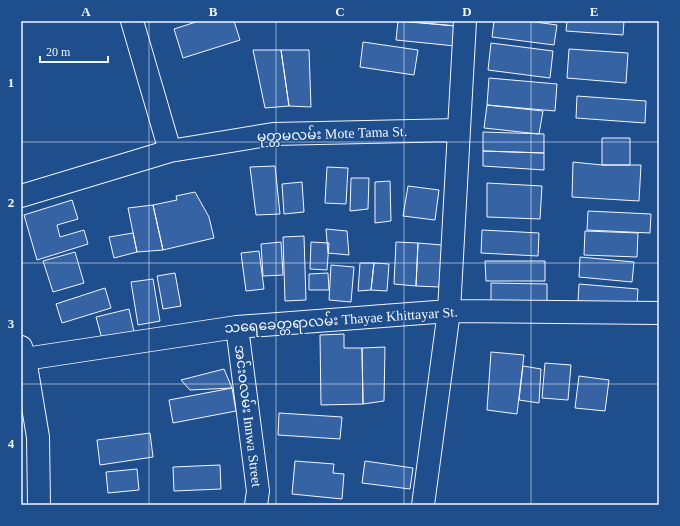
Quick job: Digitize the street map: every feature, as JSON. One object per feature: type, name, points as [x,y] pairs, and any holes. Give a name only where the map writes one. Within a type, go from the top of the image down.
[{"type":"street","points":[[132,21],[170,151]]},
{"type":"street","points":[[423,505],[449,311],[465,21]]},
{"type":"street","name":"မုတ္တမလမ်း Mote Tama St.","points":[[21,196],[170,151],[273,134],[459,130]]},
{"type":"street","name":"သရေခေတ္တရာလမ်း Thayae Khittayar St.","points":[[23,353],[237,327],[449,311],[659,313]]},
{"type":"street","name":"အင်းဝလမ်း Innwa Street","points":[[237,327],[258,491],[256,505]]},
{"type":"street","points":[[23,353],[38,437],[39,505]]},
{"type":"building","points":[[199,21],[234,21],[240,40],[183,58],[174,29]]},
{"type":"building","points":[[398,21],[456,26],[455,46],[396,40]]},
{"type":"building","points":[[402,21],[457,21],[456,26]]},
{"type":"building","points":[[494,21],[528,21],[557,25],[554,45],[492,37]]},
{"type":"building","points":[[567,21],[624,21],[623,35],[566,31]]},
{"type":"building","points":[[363,42],[418,50],[414,75],[360,67]]},
{"type":"building","points":[[491,43],[553,51],[550,78],[488,70]]},
{"type":"building","points":[[569,49],[628,53],[626,83],[567,78]]},
{"type":"building","points":[[253,50],[281,50],[289,106],[265,108]]},
{"type":"building","points":[[281,50],[309,50],[311,107],[289,106]]},
{"type":"building","points":[[489,78],[557,84],[555,111],[487,105]]},
{"type":"building","points":[[577,96],[646,101],[645,123],[576,118]]},
{"type":"building","points":[[487,105],[543,111],[539,134],[484,128]]},
{"type":"building","points":[[483,132],[544,134],[544,153],[483,151]]},
{"type":"building","points":[[602,138],[630,138],[630,165],[602,165]]},
{"type":"building","points":[[483,151],[544,153],[544,170],[483,166]]},
{"type":"building","points":[[573,162],[602,165],[641,165],[639,201],[572,197]]},
{"type":"building","points":[[275,166],[280,214],[256,215],[250,167]]},
{"type":"building","points":[[327,167],[348,168],[346,204],[325,203]]},
{"type":"building","points":[[351,178],[369,178],[368,209],[350,211]]},
{"type":"building","points":[[390,181],[391,221],[375,223],[375,182]]},
{"type":"building","points":[[302,182],[304,212],[284,214],[282,184]]},
{"type":"building","points":[[487,183],[542,186],[540,219],[487,217]]},
{"type":"building","points":[[408,186],[439,190],[435,220],[403,216]]},
{"type":"building","points":[[195,192],[209,217],[214,238],[163,250],[153,205],[177,200],[176,196]]},
{"type":"building","points":[[72,200],[78,219],[57,225],[60,237],[84,230],[88,244],[37,260],[24,215]]},
{"type":"building","points":[[153,205],[163,250],[137,252],[128,208]]},
{"type":"building","points":[[588,211],[651,214],[650,233],[587,230]]},
{"type":"building","points":[[326,229],[347,231],[349,255],[328,253]]},
{"type":"building","points":[[482,230],[539,233],[538,256],[481,253]]},
{"type":"building","points":[[585,231],[638,233],[637,257],[584,255]]},
{"type":"building","points":[[133,233],[137,252],[114,258],[109,237]]},
{"type":"building","points":[[304,236],[306,300],[285,301],[283,237]]},
{"type":"building","points":[[281,242],[283,275],[263,276],[261,244]]},
{"type":"building","points":[[311,242],[329,243],[327,270],[310,269]]},
{"type":"building","points":[[396,242],[418,243],[416,286],[394,284]]},
{"type":"building","points":[[418,243],[442,245],[439,287],[416,286]]},
{"type":"building","points":[[259,251],[264,289],[246,291],[241,253]]},
{"type":"building","points":[[75,252],[84,283],[53,292],[43,261]]},
{"type":"building","points":[[580,257],[634,262],[632,282],[579,277]]},
{"type":"building","points":[[485,261],[545,261],[545,281],[486,281]]},
{"type":"building","points":[[360,263],[374,263],[371,290],[358,291]]},
{"type":"building","points":[[374,263],[389,264],[387,291],[371,290]]},
{"type":"building","points":[[331,265],[354,267],[351,302],[329,300]]},
{"type":"building","points":[[175,273],[181,306],[163,309],[157,276]]},
{"type":"building","points":[[328,273],[329,290],[309,290],[309,274]]},
{"type":"building","points":[[153,279],[160,321],[138,325],[131,282]]},
{"type":"building","points":[[491,283],[547,284],[547,302],[491,301]]},
{"type":"building","points":[[579,284],[638,289],[637,307],[578,301]]},
{"type":"building","points":[[105,288],[111,308],[62,323],[56,304]]},
{"type":"building","points":[[129,309],[134,332],[102,339],[96,317]]},
{"type":"building","points":[[344,334],[344,348],[362,348],[363,404],[321,405],[320,335]]},
{"type":"building","points":[[385,347],[384,401],[363,404],[362,348]]},
{"type":"building","points":[[491,352],[524,355],[517,414],[487,410]]},
{"type":"building","points":[[545,363],[571,365],[568,400],[542,398]]},
{"type":"building","points":[[523,366],[541,369],[539,403],[519,400]]},
{"type":"building","points":[[224,369],[232,388],[190,390],[181,380]]},
{"type":"building","points":[[579,376],[609,380],[605,411],[575,408]]},
{"type":"building","points":[[232,388],[236,411],[173,423],[169,400]]},
{"type":"building","points":[[279,413],[342,417],[340,439],[278,435]]},
{"type":"building","points":[[150,433],[153,457],[100,465],[97,440]]},
{"type":"building","points":[[295,461],[334,464],[333,473],[344,474],[342,499],[292,494]]},
{"type":"building","points":[[365,461],[413,468],[410,489],[362,483]]},
{"type":"building","points":[[220,465],[221,489],[174,491],[173,467]]},
{"type":"building","points":[[137,469],[139,490],[108,493],[106,472]]}]
